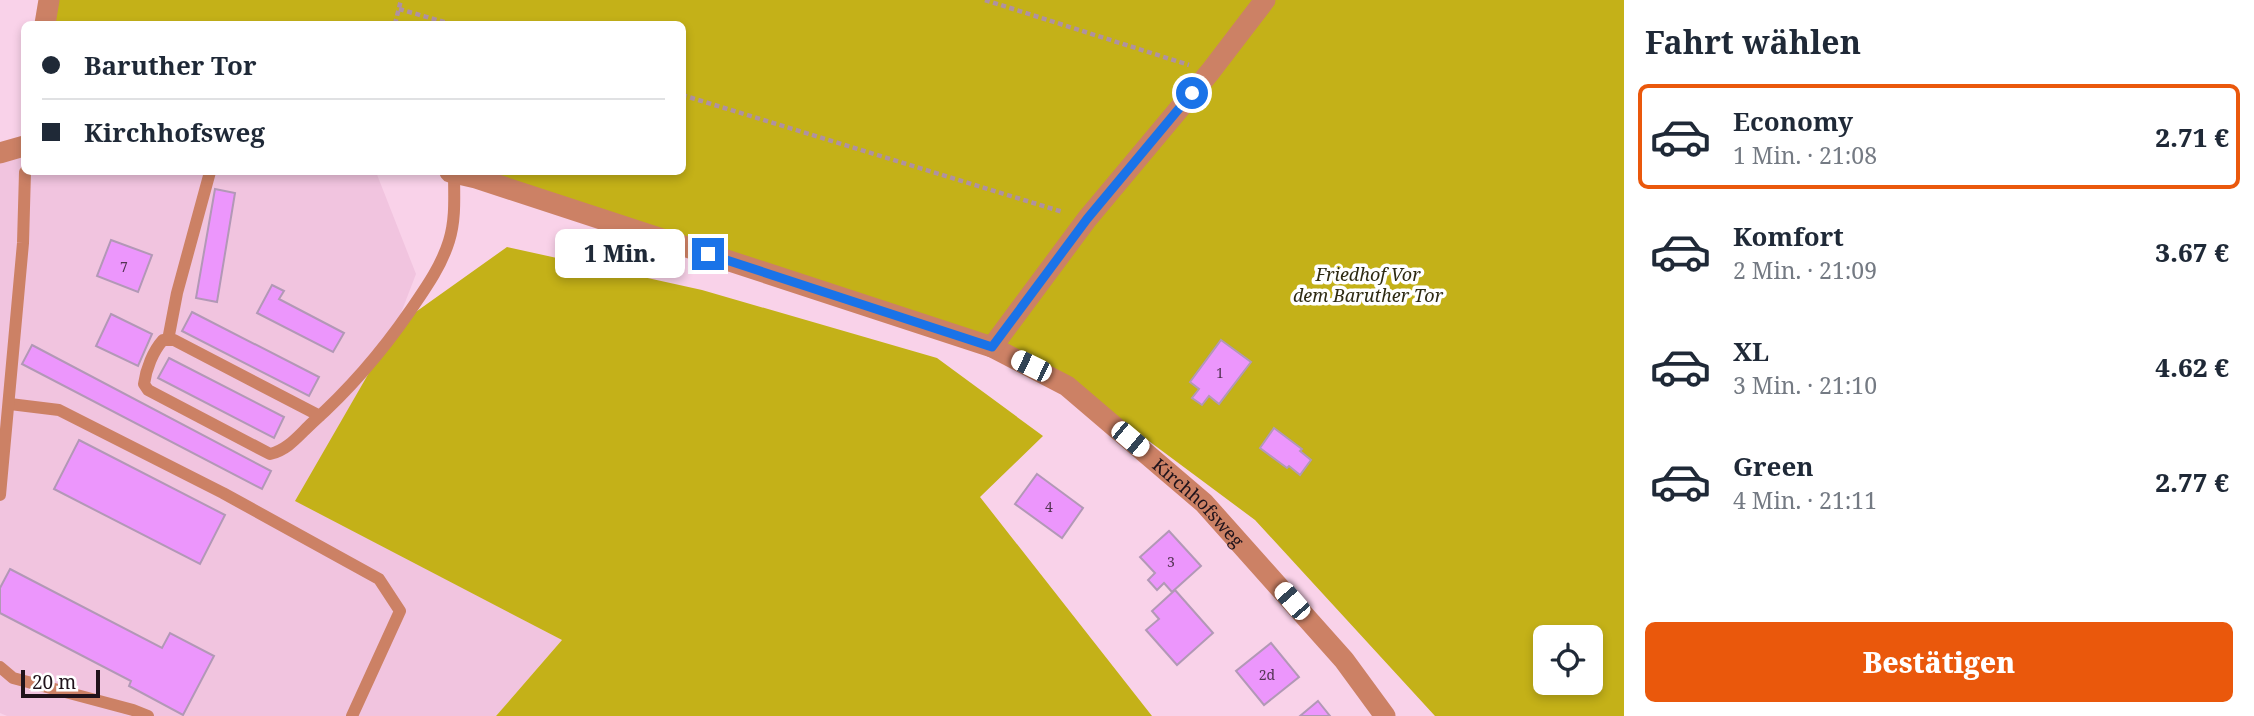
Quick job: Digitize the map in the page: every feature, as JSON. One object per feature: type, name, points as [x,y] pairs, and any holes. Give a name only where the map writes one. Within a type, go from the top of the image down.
[{"type":"street","points":[[45,21],[49,0]]},
{"type":"street","points":[[992,347],[1087,219],[1210,72],[1265,0]]},
{"type":"street","points":[[0,153],[21,147]]},
{"type":"street","name":"Kirchhofsweg","points":[[466,175],[992,347],[1067,386],[1204,503],[1344,660],[1385,716]]},
{"type":"lane","points":[[0,495],[23,243],[25,175]]},
{"type":"lane","points":[[168,340],[177,293],[209,175]]},
{"type":"lane","points":[[320,416],[174,340],[163,340],[157,346],[145,374],[144,384],[148,390],[270,453],[281,451],[346,393],[381,352],[431,280],[449,241],[454,213],[452,175]]},
{"type":"lane","points":[[10,404],[59,410],[223,493],[379,579],[400,611],[352,716]]},
{"type":"lane","points":[[0,667],[13,678],[148,716]]},
{"type":"path","points":[[396,21],[401,0]]},
{"type":"path","points":[[985,0],[1210,72]]},
{"type":"path","points":[[399,9],[441,21]]},
{"type":"path","points":[[686,96],[1087,219]]},
{"type":"shaded area","points":[[21,147],[21,175],[377,175],[416,274],[396,326],[296,501],[562,640],[496,716],[7,716],[0,713],[0,152]]},
{"type":"green space","name":"Friedhof Vor dem Baruther Tor","points":[[49,0],[1624,0],[1624,716],[1435,716],[1255,520],[1091,398],[987,341],[460,175],[686,175],[686,21],[46,21]]},
{"type":"green space","points":[[507,247],[702,290],[937,358],[1043,436],[980,497],[1152,716],[496,716],[562,640],[295,501],[396,326]]},
{"type":"building","points":[[215,189],[235,193],[217,302],[196,298]]},
{"type":"building","points":[[111,240],[152,255],[138,292],[97,276]]},
{"type":"building","points":[[272,285],[284,291],[279,299],[344,333],[333,352],[257,313]]},
{"type":"building","points":[[192,312],[319,377],[309,396],[182,331]]},
{"type":"building","points":[[111,314],[152,334],[138,366],[96,346]]},
{"type":"building","points":[[1221,340],[1251,362],[1219,404],[1209,396],[1202,405],[1192,398],[1199,389],[1190,382]]},
{"type":"building","points":[[32,345],[271,471],[262,489],[22,364]]},
{"type":"building","points":[[169,358],[284,417],[274,438],[158,378]]},
{"type":"building","points":[[1274,428],[1302,449],[1300,451],[1311,460],[1300,475],[1260,448]]},
{"type":"building","points":[[79,440],[225,515],[200,564],[54,489]]},
{"type":"building","points":[[1037,474],[1083,508],[1062,538],[1015,504]]},
{"type":"building","points":[[1169,531],[1201,566],[1172,592],[1164,583],[1157,590],[1148,580],[1155,573],[1140,557]]},
{"type":"building","points":[[10,569],[162,648],[170,633],[214,656],[183,715],[129,686],[131,681],[0,613],[0,588]]},
{"type":"building","points":[[1175,590],[1213,633],[1177,665],[1146,630],[1159,619],[1152,611]]},
{"type":"building","points":[[1271,643],[1299,677],[1264,705],[1236,671]]},
{"type":"building","points":[[1318,701],[1330,716],[1300,716]]},
{"type":"route","points":[[708,254],[992,347],[1087,219],[1192,93]]}]
